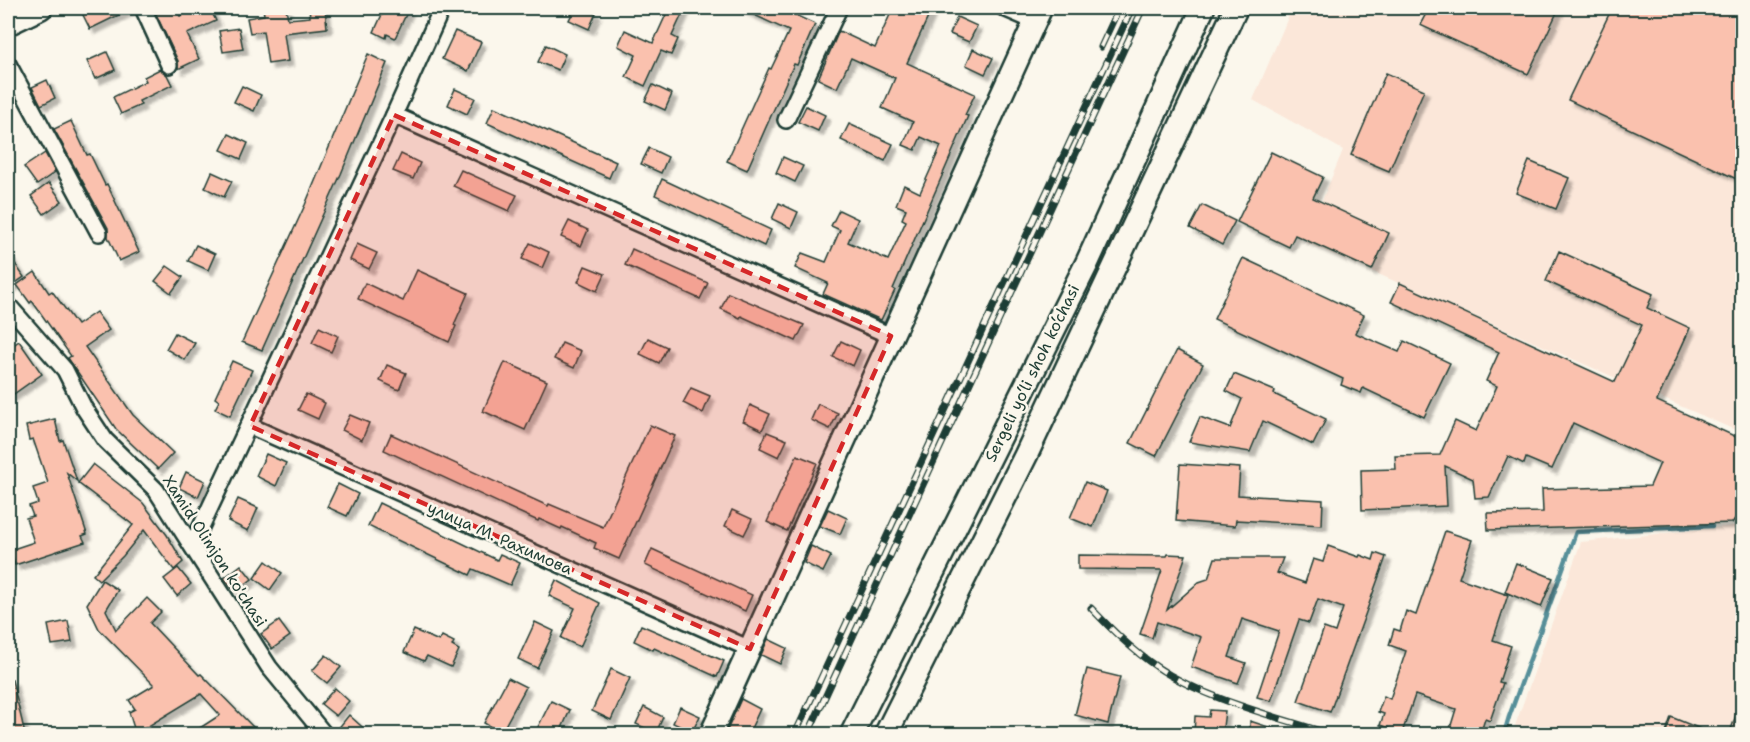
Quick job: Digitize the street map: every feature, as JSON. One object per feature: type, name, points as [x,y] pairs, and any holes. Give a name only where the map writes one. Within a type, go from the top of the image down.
[{"type":"main road","name":"Sergeli yo‘li shoh ko‘chasi","points":[[852,735],[1087,263],[1203,8]]},
{"type":"main road","name":"Sergeli yo‘li shoh ko‘chasi","points":[[886,735],[1031,445],[1236,8]]},
{"type":"street","points":[[8,24],[41,8]]},
{"type":"street","points":[[143,8],[169,65]]},
{"type":"street","points":[[192,546],[250,426],[442,8]]},
{"type":"street","points":[[786,120],[839,8]]},
{"type":"street","points":[[711,735],[1038,14],[1004,8]]},
{"type":"street","points":[[8,64],[99,233]]},
{"type":"street","points":[[394,115],[891,336]]},
{"type":"street","name":"Xamid Olimjon ko'chasi","points":[[8,306],[65,370],[84,408],[105,440],[156,490],[269,667],[324,735]]},
{"type":"street","name":"улица М. Рахимова","points":[[250,426],[750,649]]},
{"type":"highlighted area","points":[[394,115],[891,336],[750,649],[250,426]]},
{"type":"shaded area","points":[[1292,8],[1742,8],[1742,433],[1305,242],[1343,150],[1253,100]]},
{"type":"shaded area","points":[[1742,525],[1742,734],[1512,734],[1581,542]]},
{"type":"building","points":[[89,8],[133,8],[90,29],[81,11]]},
{"type":"building","points":[[153,8],[175,8],[180,16],[198,8],[210,8],[216,21],[187,34],[199,59],[178,69],[178,61]]},
{"type":"building","points":[[263,8],[286,8],[288,19],[310,17],[309,8],[325,8],[327,28],[284,33],[288,61],[268,64],[263,31],[250,33],[247,18],[264,15]]},
{"type":"building","points":[[385,8],[409,8],[395,38],[387,34],[386,38],[374,32]]},
{"type":"building","points":[[575,8],[584,8],[596,13],[589,29],[569,20]]},
{"type":"building","points":[[669,8],[685,8],[672,36],[678,39],[671,55],[661,51],[645,86],[626,77],[636,55],[618,46],[625,30],[653,43]]},
{"type":"building","points":[[739,8],[780,8],[815,24],[797,65],[794,64],[747,170],[727,161],[769,68],[771,69],[789,31]]},
{"type":"building","points":[[893,8],[919,8],[930,13],[907,63],[975,94],[965,115],[968,116],[881,320],[823,294],[828,283],[795,268],[802,253],[826,262],[840,230],[831,226],[839,210],[858,219],[848,242],[888,260],[906,221],[902,219],[906,209],[896,205],[904,185],[920,193],[941,146],[921,137],[915,150],[903,145],[913,122],[882,108],[895,78],[851,58],[837,88],[818,79],[839,31],[875,48]]},
{"type":"building","points":[[1429,8],[1559,8],[1528,74],[1420,25]]},
{"type":"building","points":[[1612,8],[1743,8],[1743,182],[1568,100]]},
{"type":"building","points":[[957,17],[977,26],[969,42],[950,34]]},
{"type":"building","points":[[239,28],[243,49],[223,52],[219,31]]},
{"type":"building","points":[[455,31],[481,42],[468,71],[442,59]]},
{"type":"building","points":[[546,45],[565,54],[558,70],[538,62]]},
{"type":"building","points":[[973,49],[993,58],[985,74],[966,65]]},
{"type":"building","points":[[107,52],[115,70],[95,79],[87,61]]},
{"type":"building","points":[[368,54],[387,63],[341,174],[262,350],[242,342],[305,205]]},
{"type":"building","points":[[160,69],[167,75],[172,85],[139,101],[141,105],[121,114],[113,97],[146,81],[144,77]]},
{"type":"building","points":[[1386,73],[1424,90],[1389,171],[1351,155]]},
{"type":"building","points":[[47,80],[55,98],[41,105],[32,87]]},
{"type":"building","points":[[653,85],[672,94],[665,110],[645,101]]},
{"type":"building","points":[[242,86],[261,95],[254,111],[234,102]]},
{"type":"building","points":[[455,89],[475,98],[467,114],[448,105]]},
{"type":"building","points":[[806,106],[825,115],[818,131],[798,122]]},
{"type":"building","points":[[494,107],[616,162],[609,178],[487,123]]},
{"type":"building","points":[[71,121],[87,155],[90,154],[105,185],[107,184],[139,252],[119,261],[108,237],[108,228],[54,129]]},
{"type":"building","points":[[849,124],[893,144],[885,161],[841,140]]},
{"type":"building","points":[[229,134],[248,143],[241,159],[221,150]]},
{"type":"building","points":[[649,148],[668,157],[661,173],[641,164]]},
{"type":"building","points":[[1271,152],[1323,177],[1313,198],[1389,233],[1372,270],[1295,235],[1289,247],[1237,222]]},
{"type":"building","points":[[45,153],[55,172],[37,185],[24,167]]},
{"type":"building","points":[[401,154],[420,163],[413,179],[393,171]]},
{"type":"building","points":[[783,157],[803,166],[795,182],[776,173]]},
{"type":"building","points":[[1529,161],[1569,178],[1556,209],[1516,193]]},
{"type":"building","points":[[461,170],[517,195],[509,211],[453,186]]},
{"type":"building","points":[[212,172],[232,181],[224,197],[205,188]]},
{"type":"building","points":[[662,179],[771,230],[764,246],[655,195]]},
{"type":"building","points":[[49,183],[62,201],[44,214],[31,196]]},
{"type":"building","points":[[779,203],[798,212],[791,228],[772,219]]},
{"type":"building","points":[[1202,205],[1235,221],[1222,245],[1190,228]]},
{"type":"building","points":[[569,221],[588,230],[581,246],[561,237]]},
{"type":"building","points":[[530,243],[549,252],[542,268],[522,259]]},
{"type":"building","points":[[357,244],[377,253],[369,269],[350,260]]},
{"type":"building","points":[[196,245],[215,254],[208,270],[188,261]]},
{"type":"building","points":[[632,249],[708,283],[700,299],[625,265]]},
{"type":"building","points":[[1559,251],[1653,294],[1647,308],[1690,328],[1657,401],[1743,440],[1743,507],[1732,523],[1488,530],[1487,513],[1543,512],[1542,489],[1650,486],[1660,463],[1573,423],[1552,469],[1526,458],[1524,464],[1508,456],[1489,497],[1475,498],[1473,479],[1445,466],[1447,506],[1362,510],[1361,470],[1396,469],[1395,456],[1440,455],[1455,421],[1476,431],[1497,386],[1486,381],[1499,352],[1391,302],[1400,283],[1615,382],[1642,325],[1546,281]]},
{"type":"building","points":[[8,253],[24,277],[8,288]]},
{"type":"building","points":[[1243,258],[1364,315],[1355,333],[1399,352],[1404,341],[1450,363],[1424,417],[1363,388],[1361,393],[1341,385],[1343,379],[1214,319]]},
{"type":"building","points":[[167,266],[183,277],[171,293],[155,281]]},
{"type":"building","points":[[585,266],[605,274],[597,291],[578,282]]},
{"type":"building","points":[[417,270],[468,293],[449,342],[358,299],[365,283],[403,301]]},
{"type":"building","points":[[35,272],[49,293],[52,291],[77,325],[96,312],[109,330],[85,347],[133,415],[173,453],[158,469],[116,429],[68,358],[71,356],[32,301],[30,303],[17,285]]},
{"type":"building","points":[[728,293],[804,325],[796,341],[721,309]]},
{"type":"building","points":[[319,327],[338,336],[331,352],[312,343]]},
{"type":"building","points":[[175,333],[195,343],[185,360],[166,349]]},
{"type":"building","points":[[648,338],[667,347],[659,363],[640,354]]},
{"type":"building","points":[[19,341],[42,374],[8,398],[8,349]]},
{"type":"building","points":[[841,341],[860,350],[853,366],[833,357]]},
{"type":"building","points":[[562,343],[581,351],[574,368],[554,359]]},
{"type":"building","points":[[1177,350],[1203,364],[1156,456],[1130,443]]},
{"type":"building","points":[[232,361],[252,370],[230,416],[215,409],[219,401],[215,398]]},
{"type":"building","points":[[505,362],[547,381],[525,430],[483,411]]},
{"type":"building","points":[[387,365],[406,373],[399,390],[380,381]]},
{"type":"building","points":[[1234,374],[1275,391],[1274,394],[1326,419],[1313,445],[1263,421],[1250,452],[1189,442],[1200,417],[1230,428],[1242,399],[1226,391]]},
{"type":"building","points":[[691,388],[710,396],[703,413],[683,403]]},
{"type":"building","points":[[306,394],[325,403],[318,419],[298,410]]},
{"type":"building","points":[[818,404],[838,413],[830,429],[811,420]]},
{"type":"building","points":[[750,405],[770,414],[762,430],[743,421]]},
{"type":"building","points":[[350,415],[369,423],[362,440],[342,430]]},
{"type":"building","points":[[55,419],[60,441],[63,440],[77,481],[67,473],[87,534],[82,536],[85,542],[15,565],[10,550],[34,542],[26,518],[33,516],[29,506],[38,503],[33,488],[48,483],[33,439],[29,440],[26,426]]},
{"type":"building","points":[[650,425],[675,436],[619,559],[594,548],[596,543],[562,527],[561,529],[539,519],[538,521],[384,450],[391,434],[548,506],[549,504],[603,527]]},
{"type":"building","points":[[767,432],[787,440],[779,457],[760,448]]},
{"type":"building","points":[[266,454],[286,463],[276,486],[256,476]]},
{"type":"building","points":[[797,455],[817,463],[787,531],[767,522]]},
{"type":"building","points":[[93,464],[143,503],[167,535],[183,562],[174,570],[144,530],[99,580],[93,575],[133,525],[78,483]]},
{"type":"building","points":[[1180,464],[1240,468],[1238,495],[1323,500],[1322,525],[1236,520],[1235,526],[1176,521]]},
{"type":"building","points":[[186,472],[205,481],[198,497],[179,488]]},
{"type":"building","points":[[1085,482],[1107,491],[1093,527],[1070,518]]},
{"type":"building","points":[[338,484],[358,494],[347,516],[327,507]]},
{"type":"building","points":[[238,499],[258,508],[248,531],[228,521]]},
{"type":"building","points":[[379,503],[497,560],[500,554],[520,563],[510,585],[473,569],[470,575],[368,526]]},
{"type":"building","points":[[828,509],[847,518],[840,534],[820,526]]},
{"type":"building","points":[[732,510],[752,519],[744,535],[725,526]]},
{"type":"building","points":[[1445,531],[1472,540],[1459,578],[1508,595],[1493,640],[1511,646],[1499,682],[1503,683],[1490,721],[1485,719],[1480,735],[1448,735],[1456,709],[1415,695],[1402,733],[1380,725],[1384,714],[1378,712],[1384,696],[1390,699],[1406,651],[1389,645],[1394,629],[1400,631],[1406,611],[1416,615]]},
{"type":"building","points":[[811,546],[831,556],[823,572],[804,563]]},
{"type":"building","points":[[1328,546],[1373,560],[1375,553],[1386,557],[1330,712],[1298,701],[1324,628],[1335,632],[1343,608],[1318,599],[1309,623],[1299,620],[1271,701],[1257,697],[1279,631],[1242,619],[1229,657],[1246,663],[1238,683],[1191,667],[1201,637],[1157,622],[1152,638],[1140,634],[1162,570],[1078,569],[1078,555],[1186,555],[1167,610],[1199,582],[1208,579],[1215,558],[1283,558],[1277,573],[1305,583],[1313,559],[1323,562]]},
{"type":"building","points":[[652,549],[752,595],[745,611],[645,565]]},
{"type":"building","points":[[266,561],[282,573],[270,590],[254,578]]},
{"type":"building","points":[[1516,563],[1553,578],[1541,607],[1505,592]]},
{"type":"building","points":[[241,565],[252,579],[235,592],[224,578]]},
{"type":"building","points":[[178,568],[191,584],[177,596],[164,579]]},
{"type":"building","points":[[102,580],[118,590],[106,610],[116,630],[147,598],[161,612],[150,623],[254,728],[248,735],[189,735],[220,715],[201,694],[145,728],[147,735],[136,735],[129,712],[135,709],[129,700],[154,685],[99,629],[87,604]]},
{"type":"building","points":[[556,580],[600,603],[580,647],[561,638],[575,608],[549,596]]},
{"type":"building","points":[[68,621],[72,642],[52,645],[48,625]]},
{"type":"building","points":[[279,621],[290,636],[272,649],[261,634]]},
{"type":"building","points":[[535,622],[554,631],[537,668],[518,659]]},
{"type":"building","points":[[641,625],[724,661],[717,677],[634,641]]},
{"type":"building","points":[[414,630],[439,641],[442,636],[454,642],[452,646],[459,650],[451,667],[427,656],[424,661],[404,652]]},
{"type":"building","points":[[768,639],[787,648],[780,664],[761,655]]},
{"type":"building","points":[[326,655],[341,667],[327,683],[312,671]]},
{"type":"building","points":[[611,669],[630,678],[611,720],[592,711]]},
{"type":"building","points":[[1087,669],[1120,677],[1108,724],[1075,715]]},
{"type":"building","points":[[508,678],[526,687],[501,733],[484,723]]},
{"type":"building","points":[[12,680],[25,735],[8,735],[8,681]]},
{"type":"building","points":[[335,688],[349,701],[336,716],[321,704]]},
{"type":"building","points":[[741,699],[760,709],[748,735],[725,735]]},
{"type":"building","points":[[551,701],[570,710],[559,735],[534,735]]},
{"type":"building","points":[[1741,701],[1743,735],[1729,735]]},
{"type":"building","points":[[644,707],[663,717],[656,733],[636,724]]},
{"type":"building","points":[[680,707],[700,716],[692,732],[673,723]]},
{"type":"building","points":[[1210,710],[1225,711],[1222,735],[1194,735],[1195,716],[1209,717]]},
{"type":"building","points":[[349,715],[371,735],[333,735]]},
{"type":"building","points":[[1671,717],[1713,734],[1713,735],[1665,735]]},
{"type":"building","points":[[1250,721],[1284,732],[1283,735],[1250,735]]},
{"type":"waterway","points":[[1504,734],[1576,532],[1712,526]]},
{"type":"railway","points":[[1101,47],[1119,8]]},
{"type":"railway","points":[[795,734],[1132,8]]},
{"type":"railway","points":[[808,734],[1143,8]]},
{"type":"railway","points":[[1091,608],[1139,654],[1176,678],[1218,698],[1329,734]]}]
